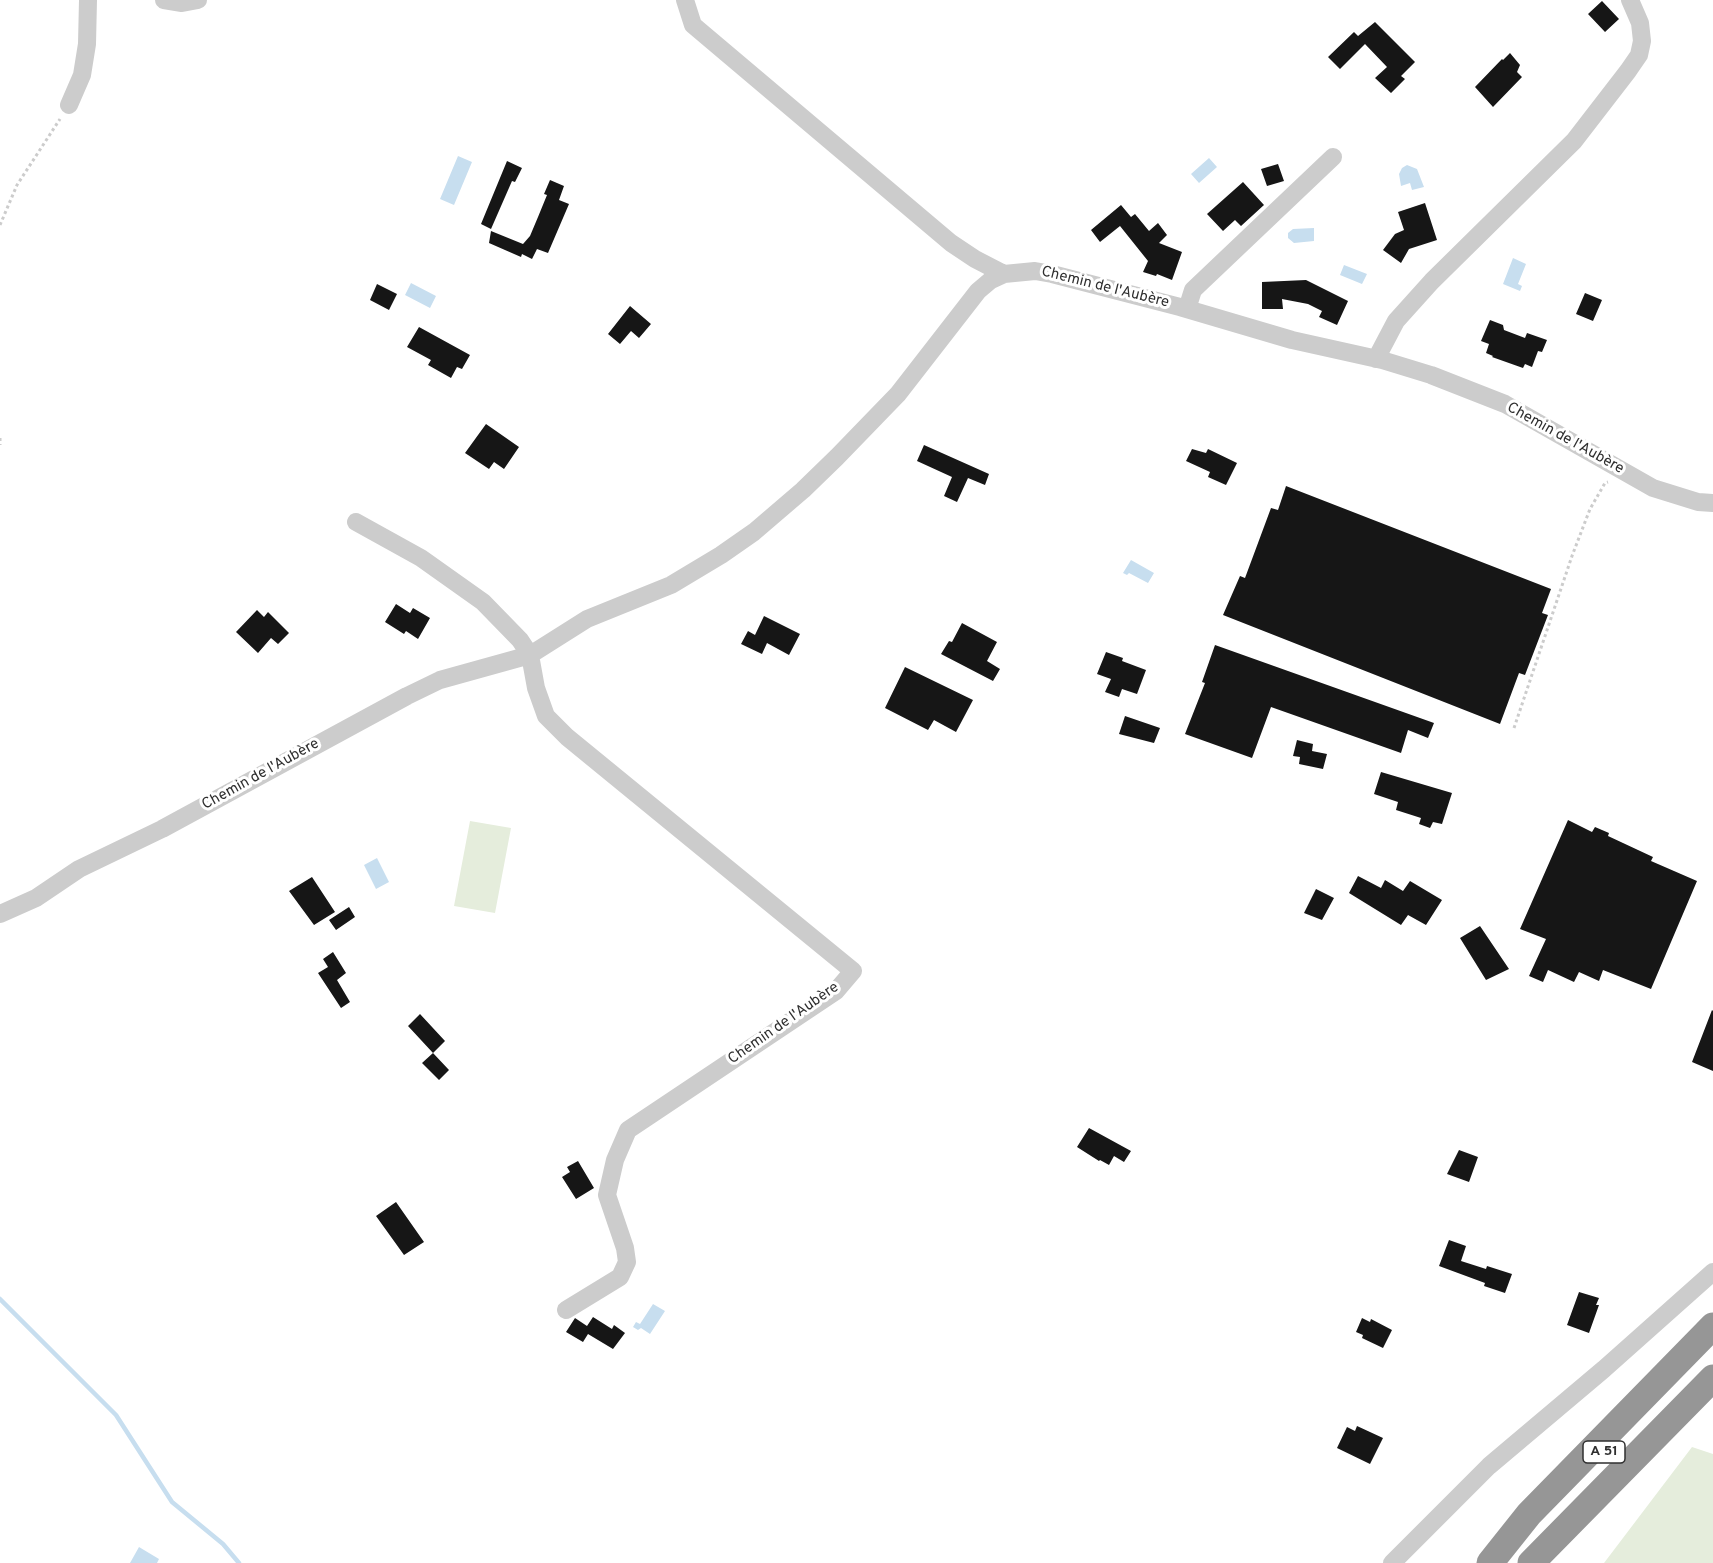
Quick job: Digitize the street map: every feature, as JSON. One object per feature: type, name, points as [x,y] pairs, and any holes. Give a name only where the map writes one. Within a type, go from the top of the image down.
[{"type":"highway","points":[[1490,1563],[1529,1514],[1713,1326]]},
{"type":"highway","name":"A 51","points":[[1495,1563],[1713,1342]]},
{"type":"highway","name":"A 51","points":[[1531,1563],[1713,1378]]},
{"type":"street","points":[[69,105],[82,75],[87,44],[88,0]]},
{"type":"street","points":[[164,0],[182,3],[198,0]]},
{"type":"street","points":[[685,0],[693,25],[951,243],[1004,274]]},
{"type":"street","points":[[1376,359],[1396,321],[1432,281],[1574,141],[1628,71],[1639,54],[1642,41],[1640,24],[1630,0]]},
{"type":"street","points":[[1186,309],[1193,290],[1333,157]]},
{"type":"street","name":"Chemin de l'Aubère","points":[[0,914],[36,898],[79,869],[162,829],[407,696],[440,680],[531,655],[587,619],[671,585],[754,532],[803,490],[882,412],[978,291],[991,280],[1004,274],[1035,271],[1431,375],[1505,404],[1653,488],[1675,497],[1713,503]]},
{"type":"street","points":[[356,522],[421,558],[483,602],[520,640],[531,655]]},
{"type":"street","name":"Chemin de l'Aubère","points":[[531,655],[536,688],[546,716],[567,737],[854,971],[836,991],[628,1130],[615,1160],[606,1195],[625,1248],[627,1262],[620,1277],[566,1310]]},
{"type":"street","points":[[1392,1563],[1488,1466],[1612,1362],[1713,1272]]},
{"type":"path","points":[[0,225],[17,185],[69,105]]},
{"type":"path","points":[[0,438],[0,445]]},
{"type":"path","points":[[1514,728],[1590,509],[1605,483],[1626,473]]},
{"type":"green space","points":[[470,821],[511,828],[495,913],[454,906]]},
{"type":"green space","points":[[1692,1447],[1713,1454],[1713,1563],[1604,1563]]},
{"type":"water","points":[[458,156],[472,162],[454,205],[440,199]]},
{"type":"water","points":[[1209,158],[1217,167],[1199,183],[1191,174]]},
{"type":"water","points":[[1407,165],[1417,169],[1424,187],[1412,190],[1410,183],[1401,186],[1399,174]]},
{"type":"water","points":[[1314,228],[1314,241],[1294,243],[1288,238],[1288,233],[1293,229]]},
{"type":"water","points":[[1513,258],[1526,264],[1518,284],[1522,286],[1520,291],[1503,284]]},
{"type":"water","points":[[1344,265],[1367,274],[1362,284],[1340,275]]},
{"type":"water","points":[[411,283],[436,296],[430,308],[405,295]]},
{"type":"water","points":[[1131,560],[1154,573],[1148,583],[1129,573],[1127,575],[1123,573]]},
{"type":"water","points":[[377,858],[389,882],[376,889],[364,865]]},
{"type":"water","points":[[653,1304],[665,1311],[650,1334],[641,1328],[638,1330],[633,1327],[636,1322],[640,1324]]},
{"type":"water","points":[[139,1547],[159,1559],[157,1563],[130,1563]]},
{"type":"building","points":[[1602,1],[1619,19],[1605,32],[1588,14]]},
{"type":"building","points":[[1375,22],[1415,62],[1401,76],[1405,79],[1391,93],[1375,78],[1387,67],[1365,44],[1340,69],[1328,57],[1354,32],[1358,36]]},
{"type":"building","points":[[1510,53],[1520,65],[1517,72],[1522,77],[1493,107],[1475,87]]},
{"type":"building","points":[[507,161],[522,168],[515,182],[512,181],[491,229],[481,224]]},
{"type":"building","points":[[1278,164],[1284,181],[1267,186],[1261,169]]},
{"type":"building","points":[[550,180],[564,186],[559,200],[569,204],[548,253],[537,249],[532,259],[522,254],[521,257],[489,243],[491,231],[523,244],[530,236],[547,195],[544,194]]},
{"type":"building","points":[[1243,182],[1264,205],[1241,226],[1235,220],[1223,231],[1207,214]]},
{"type":"building","points":[[1425,203],[1437,240],[1409,249],[1401,263],[1383,250],[1395,234],[1404,230],[1398,212]]},
{"type":"building","points":[[1121,205],[1131,217],[1135,214],[1149,231],[1158,223],[1167,235],[1159,243],[1182,252],[1172,280],[1143,272],[1148,261],[1120,226],[1100,242],[1091,230]]},
{"type":"building","points":[[1306,280],[1348,301],[1337,325],[1319,317],[1322,311],[1308,304],[1282,299],[1283,309],[1262,309],[1262,282]]},
{"type":"building","points":[[377,284],[397,294],[389,310],[370,300]]},
{"type":"building","points":[[1585,293],[1602,300],[1593,321],[1576,314]]},
{"type":"building","points":[[630,306],[651,324],[639,338],[631,331],[620,344],[608,334]]},
{"type":"building","points":[[1490,320],[1503,325],[1504,330],[1525,338],[1527,333],[1547,340],[1542,352],[1538,351],[1532,367],[1525,364],[1523,368],[1486,353],[1489,344],[1481,341]]},
{"type":"building","points":[[419,327],[470,355],[462,369],[457,367],[451,378],[428,365],[431,360],[407,347]]},
{"type":"building","points":[[486,424],[519,447],[504,469],[494,462],[489,469],[465,453]]},
{"type":"building","points":[[924,445],[989,474],[985,485],[968,478],[957,502],[944,496],[952,477],[917,461]]},
{"type":"building","points":[[1192,449],[1206,453],[1208,449],[1237,463],[1226,485],[1208,477],[1210,472],[1186,461]]},
{"type":"building","points":[[1286,486],[1551,589],[1542,613],[1548,615],[1525,675],[1519,673],[1500,724],[1223,615],[1240,576],[1245,578],[1271,508],[1278,510]]},
{"type":"building","points":[[396,604],[410,613],[413,608],[430,618],[418,639],[406,631],[404,634],[385,622]]},
{"type":"building","points":[[257,610],[264,617],[268,612],[289,633],[278,644],[271,638],[258,653],[236,632]]},
{"type":"building","points":[[764,616],[800,634],[789,655],[767,643],[762,654],[741,644],[748,631],[755,635]]},
{"type":"building","points":[[962,623],[997,642],[987,661],[1000,669],[993,681],[941,654],[949,641],[952,642]]},
{"type":"building","points":[[1215,645],[1434,723],[1428,738],[1408,730],[1401,753],[1271,707],[1252,758],[1185,734],[1205,683],[1202,682]]},
{"type":"building","points":[[1106,652],[1146,670],[1137,694],[1122,689],[1119,697],[1105,692],[1111,679],[1097,674]]},
{"type":"building","points":[[905,667],[973,700],[956,732],[934,720],[928,730],[885,708]]},
{"type":"building","points":[[1125,716],[1160,728],[1154,743],[1119,734]]},
{"type":"building","points":[[1297,740],[1313,744],[1312,751],[1327,754],[1323,769],[1299,764],[1300,757],[1293,756]]},
{"type":"building","points":[[1381,772],[1452,793],[1442,824],[1433,822],[1430,828],[1419,824],[1421,818],[1396,810],[1398,802],[1374,794]]},
{"type":"building","points":[[1568,820],[1592,832],[1595,827],[1609,833],[1608,836],[1653,857],[1651,861],[1697,881],[1651,989],[1603,970],[1599,981],[1579,972],[1574,982],[1548,970],[1543,982],[1529,976],[1546,939],[1520,929]]},
{"type":"building","points":[[1358,876],[1381,888],[1385,880],[1403,891],[1410,881],[1442,900],[1426,925],[1408,915],[1401,925],[1349,893]]},
{"type":"building","points":[[312,877],[335,912],[314,925],[289,891]]},
{"type":"building","points":[[1316,889],[1334,898],[1322,920],[1304,913]]},
{"type":"building","points":[[349,907],[355,917],[336,930],[329,920]]},
{"type":"building","points":[[1480,926],[1509,969],[1486,980],[1460,938]]},
{"type":"building","points":[[333,952],[346,973],[337,980],[350,1002],[341,1008],[318,973],[328,967],[323,959]]},
{"type":"building","points":[[1713,1011],[1713,1071],[1692,1062]]},
{"type":"building","points":[[420,1014],[445,1041],[433,1053],[408,1026]]},
{"type":"building","points":[[433,1053],[449,1070],[439,1080],[422,1063]]},
{"type":"building","points":[[1089,1128],[1131,1151],[1124,1162],[1114,1156],[1109,1165],[1077,1147]]},
{"type":"building","points":[[1459,1150],[1478,1157],[1469,1182],[1447,1174]]},
{"type":"building","points":[[578,1161],[594,1188],[576,1199],[562,1177],[570,1172],[567,1167]]},
{"type":"building","points":[[396,1202],[424,1242],[404,1255],[376,1216]]},
{"type":"building","points":[[1449,1240],[1466,1246],[1461,1261],[1512,1274],[1505,1293],[1439,1266]]},
{"type":"building","points":[[1579,1292],[1599,1298],[1596,1305],[1599,1305],[1589,1333],[1567,1325]]},
{"type":"building","points":[[593,1317],[612,1329],[614,1325],[625,1333],[613,1349],[588,1334],[583,1342],[566,1332],[575,1318],[587,1326]]},
{"type":"building","points":[[1362,1318],[1370,1322],[1371,1319],[1392,1330],[1383,1348],[1362,1338],[1363,1335],[1356,1332]]},
{"type":"building","points":[[1357,1426],[1383,1438],[1370,1464],[1337,1448],[1347,1427],[1355,1431]]},
{"type":"waterway","points":[[0,1299],[116,1415],[172,1502],[223,1544],[239,1563]]}]
